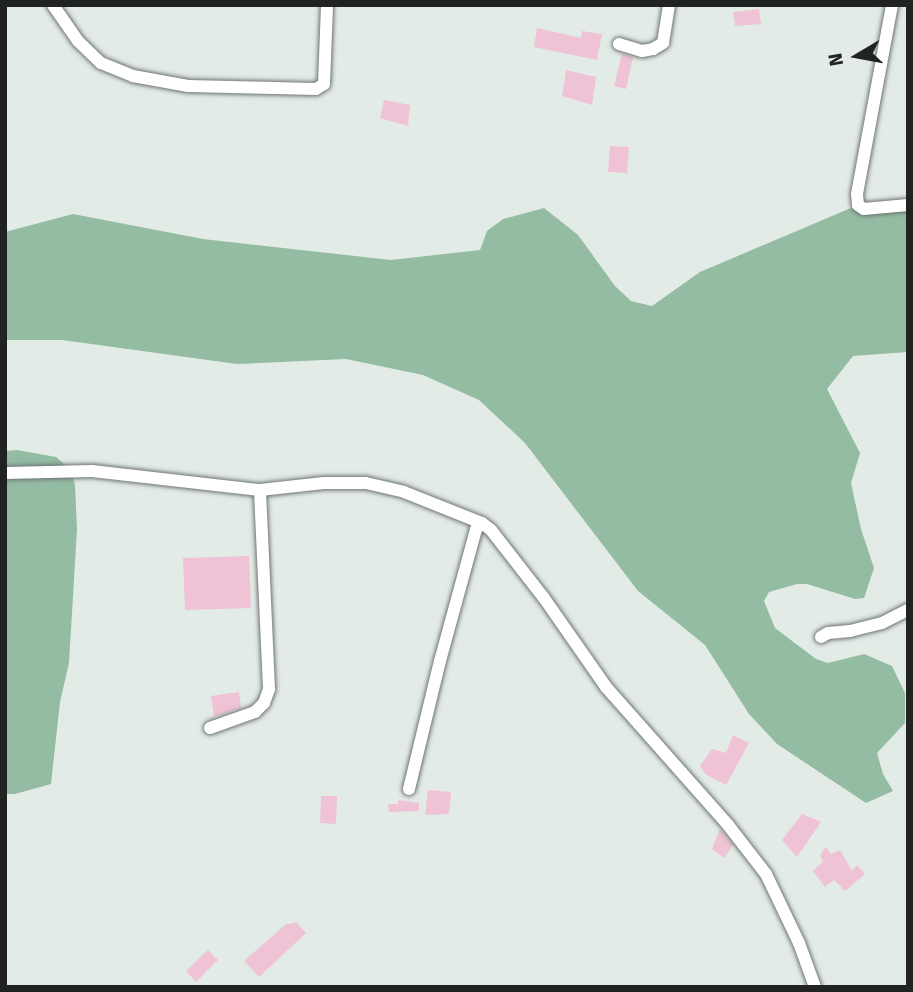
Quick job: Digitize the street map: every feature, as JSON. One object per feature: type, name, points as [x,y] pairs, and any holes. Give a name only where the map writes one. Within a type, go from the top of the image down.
[{"type":"street","points":[[53,5],[78,41],[101,63],[133,76],[188,86],[289,89],[316,89],[324,84],[327,5]]},
{"type":"street","points":[[619,44],[642,51],[653,50],[663,43],[669,5]]},
{"type":"street","points":[[892,5],[857,194],[858,205],[864,209],[908,205]]},
{"type":"street","points":[[5,474],[92,471],[260,490],[324,483],[366,483],[404,492],[482,523],[491,530],[544,598],[606,687],[728,825],[766,874],[799,943],[815,987]]},
{"type":"street","points":[[210,728],[255,712],[264,703],[269,689],[260,490]]},
{"type":"street","points":[[409,789],[476,529],[482,523]]},
{"type":"street","points":[[821,637],[828,632],[850,631],[882,622],[908,610]]},
{"type":"green space","points":[[908,202],[908,352],[853,356],[827,389],[860,453],[851,483],[861,529],[874,568],[864,598],[855,599],[807,584],[797,584],[769,592],[764,601],[775,628],[816,659],[828,663],[864,654],[892,666],[905,693],[905,723],[877,753],[883,774],[893,791],[866,803],[777,744],[749,714],[705,645],[638,591],[525,443],[479,400],[423,375],[346,359],[237,364],[62,340],[5,340],[5,232],[73,214],[203,239],[391,260],[480,250],[487,231],[503,219],[544,208],[578,235],[615,286],[631,301],[652,306],[700,272],[858,205]]},
{"type":"green space","points":[[17,450],[56,457],[71,470],[75,485],[77,529],[69,663],[60,702],[51,784],[15,794],[5,794],[5,451]]},
{"type":"building","points":[[759,9],[761,24],[735,26],[733,12]]},
{"type":"building","points":[[537,28],[581,38],[582,31],[602,34],[597,60],[534,47]]},
{"type":"building","points":[[622,54],[633,57],[626,89],[614,86]]},
{"type":"building","points":[[566,70],[596,77],[592,105],[562,96]]},
{"type":"building","points":[[384,100],[410,105],[408,126],[380,118]]},
{"type":"building","points":[[610,146],[629,147],[627,173],[608,172]]},
{"type":"building","points":[[249,556],[251,608],[185,610],[183,558]]},
{"type":"building","points":[[239,692],[241,708],[214,717],[211,696]]},
{"type":"building","points":[[733,735],[749,743],[726,785],[705,774],[700,766],[712,749],[726,753]]},
{"type":"building","points":[[428,790],[451,792],[449,814],[425,815]]},
{"type":"building","points":[[321,796],[337,796],[336,824],[320,823]]},
{"type":"building","points":[[398,800],[419,803],[419,811],[389,812],[388,804],[398,804]]},
{"type":"building","points":[[802,814],[821,822],[797,857],[782,840]]},
{"type":"building","points":[[720,829],[733,845],[724,858],[712,849]]},
{"type":"building","points":[[826,847],[831,854],[840,850],[852,871],[857,865],[865,874],[845,891],[834,880],[825,887],[813,871],[823,862],[820,855]]},
{"type":"building","points":[[296,922],[306,933],[259,977],[244,961],[285,925]]},
{"type":"building","points":[[208,950],[218,960],[196,982],[186,971]]}]
